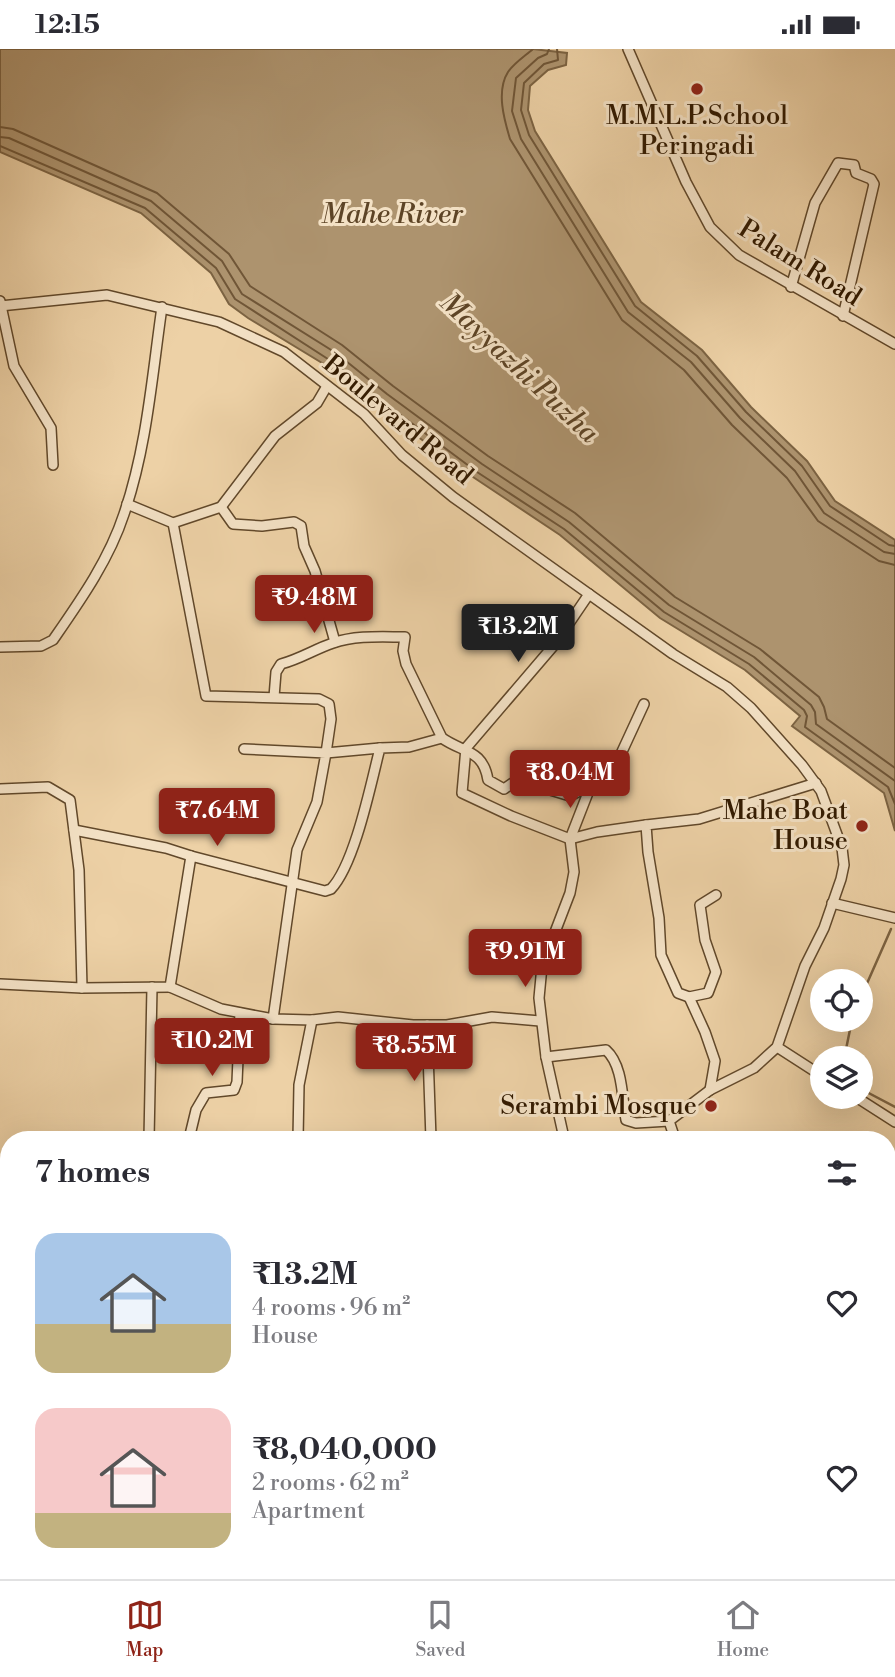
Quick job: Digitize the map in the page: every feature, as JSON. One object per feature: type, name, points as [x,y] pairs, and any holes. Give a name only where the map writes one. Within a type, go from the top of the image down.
[{"type":"street","name":"Palam Road","points":[[628,49],[685,182],[710,227],[739,255],[895,344]]},
{"type":"street","points":[[791,287],[815,203],[838,163],[854,165],[856,173],[871,179],[874,184],[843,316]]},
{"type":"street","name":"Boulevard Road","points":[[1,304],[107,295],[219,322],[284,352],[364,414],[402,455],[453,497],[673,654],[727,687],[751,708],[816,783],[842,848],[844,865],[824,928],[805,965],[777,1047]]},
{"type":"street","points":[[1,304],[14,366],[51,428],[53,465]]},
{"type":"street","points":[[0,647],[41,646],[53,641],[100,566],[127,504],[142,452],[162,307]]},
{"type":"street","points":[[127,504],[173,523],[221,507],[275,436],[317,403],[327,386]]},
{"type":"street","points":[[221,507],[233,524],[262,526],[294,522],[301,526],[304,546],[315,571],[335,642]]},
{"type":"street","points":[[173,523],[206,697],[319,699],[329,704],[331,719],[317,802],[301,835],[290,882],[272,1019]]},
{"type":"street","points":[[589,594],[555,644],[466,748],[462,793],[570,839],[597,832],[699,819],[816,783]]},
{"type":"street","points":[[274,697],[276,672],[281,664],[304,657],[335,642],[405,637],[403,651],[406,664],[442,738],[466,748],[485,765],[488,780],[504,789],[517,779],[570,796],[591,785]]},
{"type":"street","points":[[562,1131],[540,1021],[542,966],[570,893],[574,872],[570,839],[591,785],[600,771],[620,755],[644,704]]},
{"type":"street","points":[[244,749],[326,753],[409,747],[442,738]]},
{"type":"street","points":[[74,830],[155,845],[325,891],[335,885],[351,850],[380,748]]},
{"type":"street","points":[[0,789],[48,787],[70,800],[79,870],[82,988]]},
{"type":"street","points":[[646,825],[659,918],[661,955],[678,993],[689,997],[708,993],[716,972],[705,940],[700,905],[716,895]]},
{"type":"street","points":[[170,987],[191,856]]},
{"type":"street","points":[[832,903],[895,918]]},
{"type":"street","points":[[0,984],[82,988],[170,987],[221,1009],[272,1019],[312,1020],[338,1017],[427,1025],[447,1025],[492,1017],[540,1021]]},
{"type":"street","points":[[149,1131],[152,987]]},
{"type":"street","points":[[689,997],[715,1061],[710,1090]]},
{"type":"street","points":[[191,1131],[196,1111],[206,1093],[234,1090],[237,1082],[240,1013]]},
{"type":"street","points":[[298,1131],[299,1085],[312,1020]]},
{"type":"street","points":[[427,1025],[431,1131]]},
{"type":"street","points":[[546,1057],[606,1050],[613,1056],[617,1066],[626,1120],[636,1123],[669,1121],[710,1090],[754,1068],[777,1047],[810,1068]]},
{"type":"street","points":[[873,1108],[895,1122]]},
{"type":"street","points":[[669,1121],[672,1131]]},
{"type":"water","name":"Mahe River","points":[[0,49],[533,49],[567,53],[566,65],[548,70],[530,86],[528,110],[535,131],[641,302],[702,350],[751,407],[807,461],[835,501],[895,540],[895,831],[884,793],[792,726],[800,716],[745,670],[660,618],[560,535],[473,477],[377,407],[327,366],[229,304],[211,273],[141,213],[0,152]]},
{"type":"waterway","points":[[873,970],[891,929]]},
{"type":"waterway","points":[[847,1046],[850,1032]]},
{"type":"waterway","points":[[873,1095],[895,1107]]},
{"type":"place","name":"M.M.L.P.School Peringadi","points":[[697,89]]},
{"type":"place","name":"Mahe Boat House","points":[[862,826]]},
{"type":"place","name":"Serambi Mosque","points":[[711,1106]]},
{"type":"water label","name":"Mayyazhi Puzha","points":[[519,368]]}]
